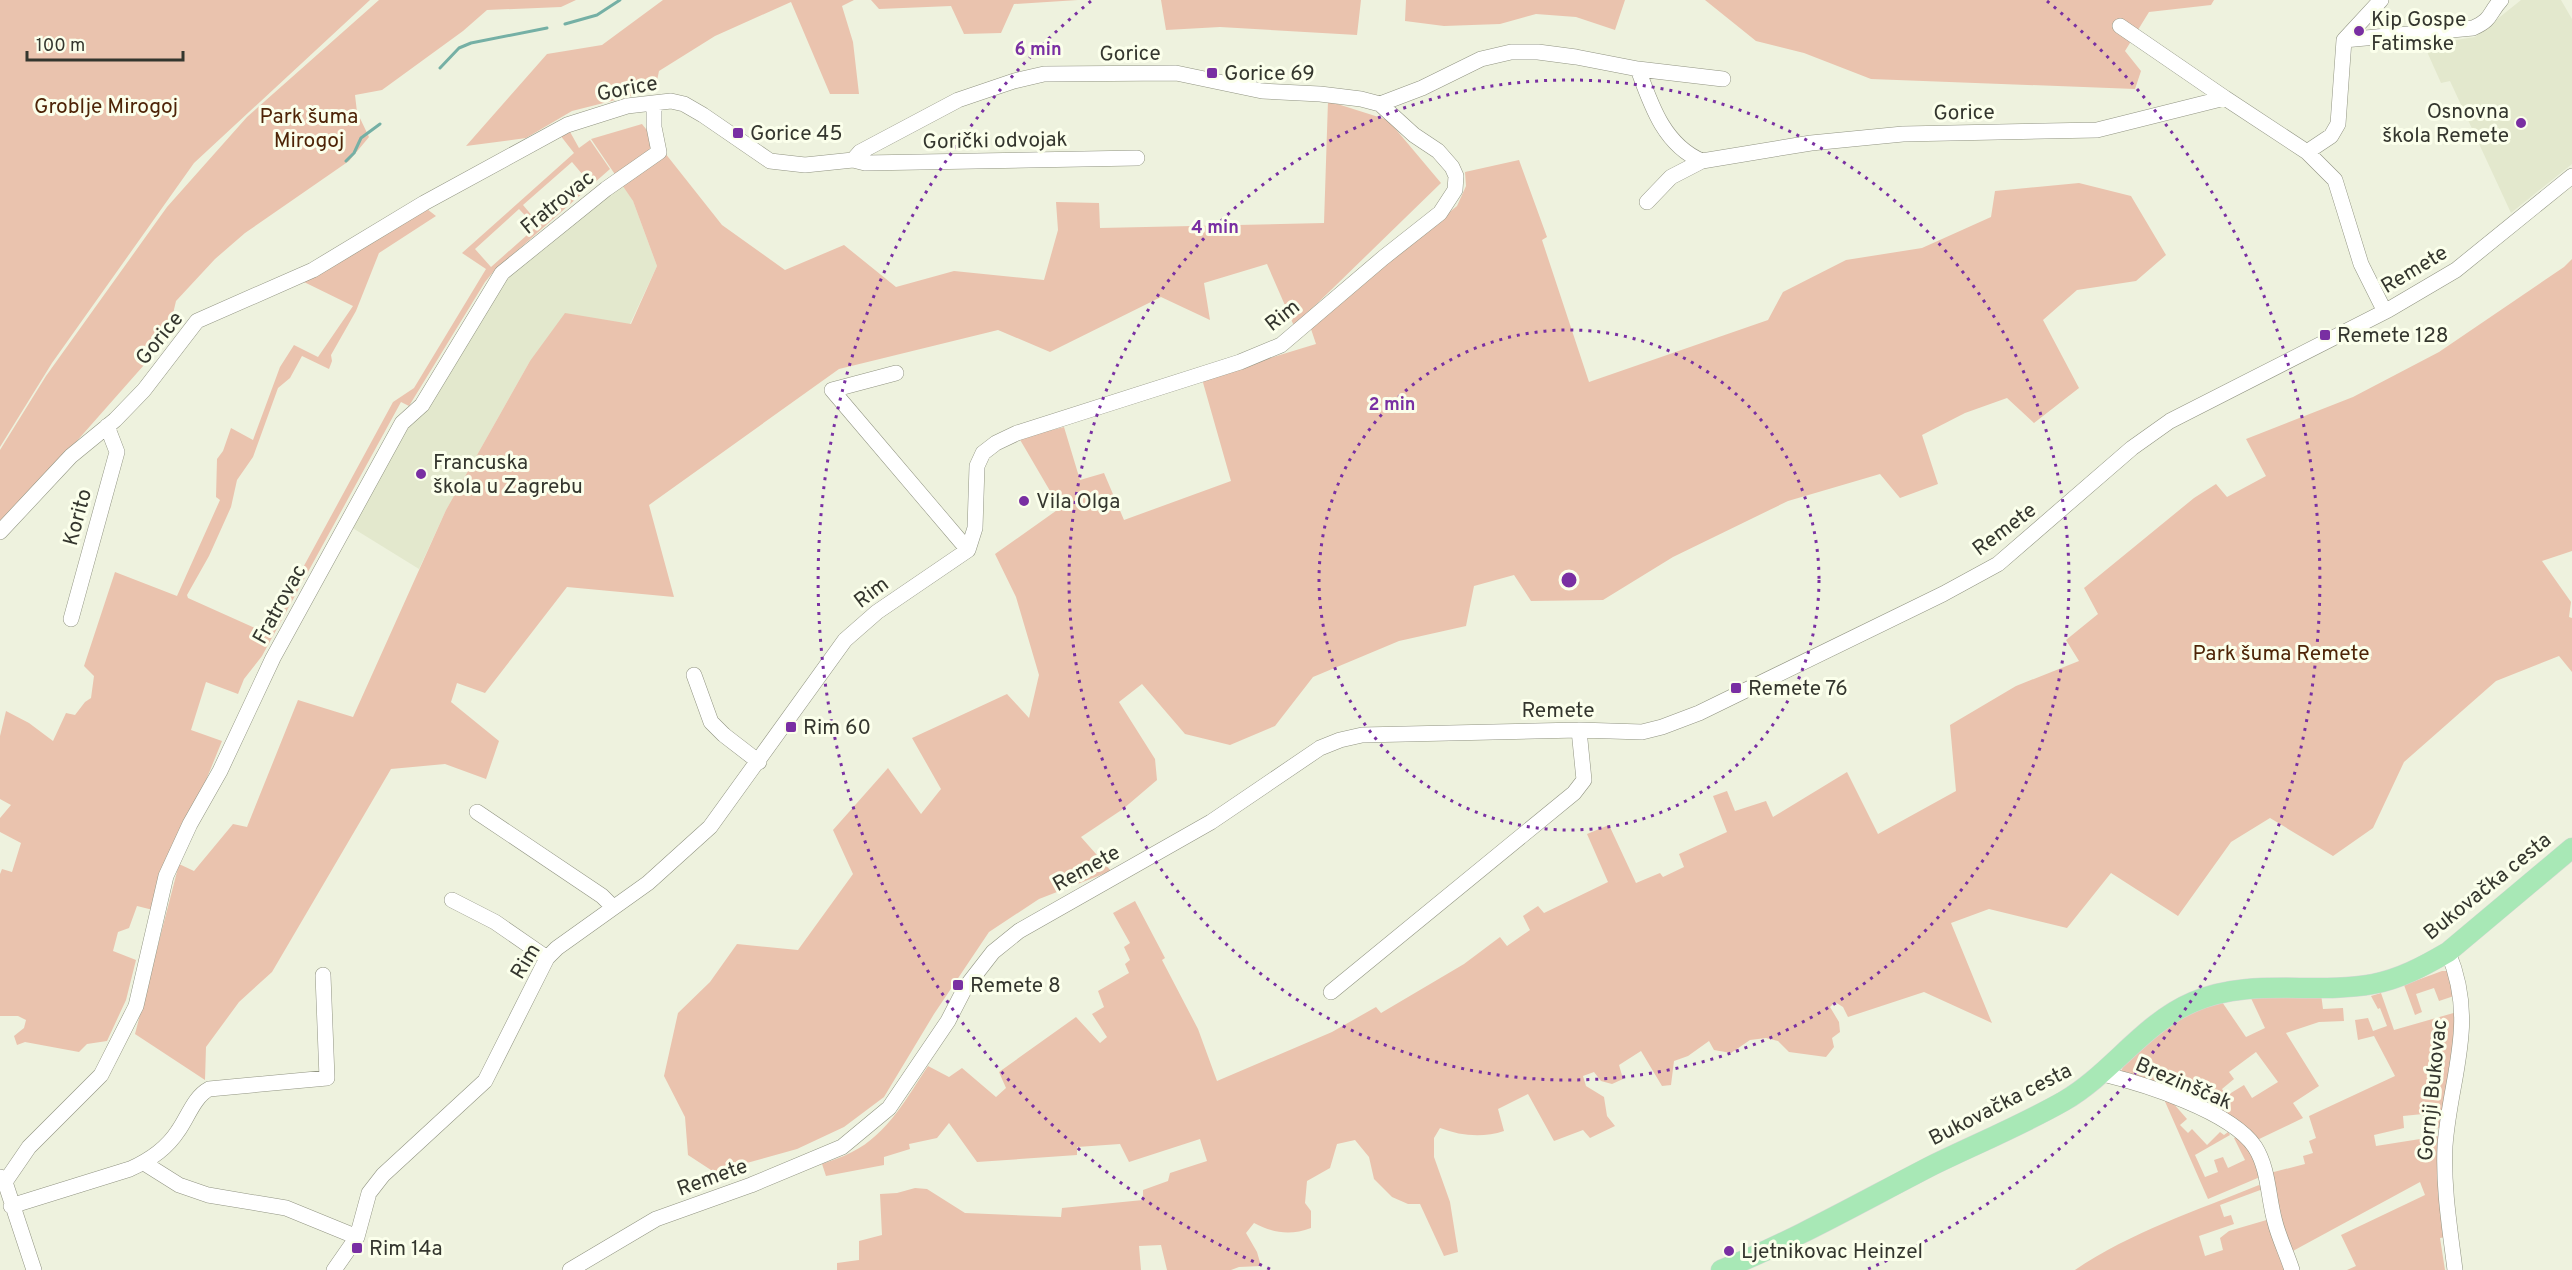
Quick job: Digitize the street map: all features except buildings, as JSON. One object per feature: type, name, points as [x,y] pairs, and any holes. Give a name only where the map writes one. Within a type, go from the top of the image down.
[{"type":"main road","name":"Bukovačka cesta","points":[[1721,1270],[1782,1245],[1933,1166],[2063,1102],[2103,1074],[2157,1022],[2205,997],[2253,988],[2373,984],[2407,973],[2448,952],[2572,848]]},
{"type":"street","points":[[2307,152],[2331,136],[2338,124],[2344,40],[2381,0]]},
{"type":"street","points":[[2344,40],[2473,28],[2486,22],[2494,7],[2501,0]]},
{"type":"street","points":[[2120,26],[2307,152],[2335,180],[2361,264],[2382,306],[2388,310]]},
{"type":"street","points":[[1380,104],[1422,88],[1481,59],[1511,52],[1538,52],[1638,69],[1723,79]]},
{"type":"street","points":[[1638,69],[1663,128],[1684,151],[1702,161]]},
{"type":"street","name":"Gorice","points":[[0,532],[86,441],[107,426],[144,390],[197,321],[313,270],[424,203],[567,125],[627,106],[671,101],[684,104],[742,139],[770,161],[805,165],[853,160],[860,152],[958,100],[1014,81],[1044,75],[1176,73],[1262,91],[1320,94],[1361,99],[1380,104]]},
{"type":"street","name":"Gorice","points":[[1647,202],[1671,177],[1702,161],[1811,143],[1904,134],[2097,130],[2225,98]]},
{"type":"street","name":"Fratrovac","points":[[3,1180],[29,1147],[100,1075],[136,1005],[166,876],[190,824],[220,771],[273,658],[402,423],[422,405],[502,273],[606,189],[659,152],[654,127],[654,103]]},
{"type":"street","name":"Rim","points":[[334,1270],[357,1237],[369,1193],[383,1175],[485,1081],[547,958],[648,883],[710,827],[845,640],[877,612],[968,550],[975,528],[977,466],[983,453],[996,443],[1017,433],[1240,362],[1281,345],[1440,213],[1455,190],[1456,176],[1452,167],[1438,152],[1413,135],[1380,104]]},
{"type":"street","name":"Gorički odvojak","points":[[853,160],[865,163],[1137,158]]},
{"type":"street","name":"Remete","points":[[570,1270],[657,1219],[751,1185],[843,1147],[889,1108],[948,1021],[965,988],[993,952],[1019,931],[1211,822],[1320,748],[1362,735],[1579,730],[1642,732],[1680,720],[1770,679],[1943,594],[1998,564],[2132,447],[2170,421],[2388,310],[2456,270],[2572,176]]},
{"type":"street","points":[[896,374],[832,390],[968,550]]},
{"type":"street","name":"Korito","points":[[71,619],[117,452],[107,426]]},
{"type":"street","points":[[694,675],[705,712],[711,722],[759,762]]},
{"type":"street","points":[[1331,992],[1574,793],[1584,780],[1579,730]]},
{"type":"street","points":[[477,812],[602,896],[613,907]]},
{"type":"street","points":[[452,900],[495,922],[547,958]]},
{"type":"street","name":"Gornji Bukovac","points":[[2448,952],[2455,969],[2462,1030],[2460,1059],[2445,1148],[2446,1195],[2455,1270]]},
{"type":"street","points":[[11,1206],[144,1163],[177,1133],[202,1093],[209,1089],[327,1078],[323,975]]},
{"type":"street","name":"Brezinščak","points":[[2103,1074],[2141,1084],[2199,1108],[2228,1123],[2247,1137],[2260,1158],[2275,1224],[2292,1270]]},
{"type":"street","points":[[144,1163],[179,1185],[208,1195],[286,1208],[357,1237]]},
{"type":"street","points":[[3,1180],[34,1270]]},
{"type":"shaded area","name":"Osnovna škola Remete","points":[[2521,0],[2561,0],[2572,19],[2572,164],[2511,213],[2450,81],[2441,83],[2424,45],[2475,37]]},
{"type":"shaded area","points":[[623,185],[633,201],[657,266],[630,324],[530,361],[446,510],[419,569],[351,527],[407,425],[505,277]]},
{"type":"green space","name":"Groblje Mirogoj","points":[[0,0],[370,0],[194,163],[52,363],[0,447]]},
{"type":"green space","name":"Park šuma Mirogoj","points":[[379,0],[576,0],[561,7],[487,10],[463,31],[382,90],[355,95],[357,112],[369,137],[349,161],[245,233],[215,259],[176,301],[167,339],[0,528],[0,450],[46,376],[167,207],[247,117]]},
{"type":"green space","points":[[663,0],[854,0],[842,6],[853,42],[859,94],[830,94],[791,2],[715,36],[659,71],[655,90],[572,111],[526,138],[466,146],[547,54],[602,45]]},
{"type":"green space","points":[[871,0],[1078,0],[1014,4],[1001,33],[964,34],[951,6],[879,9]]},
{"type":"green space","points":[[1161,0],[1361,0],[1357,35],[1220,27],[1166,30]]},
{"type":"green space","points":[[1406,0],[1625,0],[1615,30],[1576,17],[1536,14],[1500,24],[1444,26],[1405,21]]},
{"type":"green space","points":[[1705,0],[2214,0],[2211,5],[2149,12],[2125,51],[2141,71],[2135,89],[1871,79],[1804,53],[1756,41]]},
{"type":"green space","points":[[1328,101],[1388,120],[1441,183],[1294,326],[1267,264],[1204,283],[1210,320],[1161,297],[1050,352],[998,330],[839,369],[649,505],[674,597],[567,587],[485,693],[457,683],[451,702],[499,741],[486,779],[445,764],[391,769],[272,972],[239,1002],[206,1047],[205,1080],[135,1034],[179,864],[194,871],[233,824],[247,827],[298,700],[353,717],[446,510],[530,361],[565,313],[631,324],[657,266],[633,201],[591,139],[642,124],[722,225],[785,270],[844,245],[896,287],[954,271],[1044,280],[1058,230],[1056,202],[1099,203],[1100,228],[1324,223]]},
{"type":"green space","points":[[569,130],[579,148],[590,140],[610,169],[494,271],[485,282],[409,406],[401,402],[262,656],[244,679],[238,694],[206,682],[191,730],[222,741],[153,910],[137,906],[129,928],[118,932],[113,951],[136,960],[126,1000],[107,1041],[87,1044],[79,1052],[25,1042],[17,1045],[14,1036],[24,1028],[26,1020],[18,1016],[0,1016],[0,874],[2,869],[12,872],[21,843],[0,832],[0,818],[11,805],[0,799],[0,736],[6,711],[29,723],[53,741],[66,713],[75,715],[91,698],[94,676],[84,666],[115,572],[177,596],[220,500],[216,497],[217,459],[223,451],[231,428],[253,440],[280,367],[294,345],[318,357],[353,306],[304,282],[427,209],[436,216],[379,253],[356,311],[331,355],[332,361],[329,369],[302,356],[290,378],[278,388],[253,457],[237,480],[231,507],[209,556],[187,595],[188,598],[268,632],[393,402],[414,388],[486,269],[462,253],[574,153],[560,135]],"holes":[[[572,162],[588,181],[539,224],[523,205]],[[519,209],[536,227],[491,267],[475,249]]]},
{"type":"green space","points":[[1519,160],[1547,237],[1542,240],[1589,382],[1768,320],[1783,292],[1846,260],[1922,248],[1991,217],[1995,191],[2079,183],[2131,196],[2166,255],[2136,281],[2077,290],[2043,320],[2079,388],[2034,423],[2007,398],[1965,413],[1922,435],[1938,484],[1900,498],[1880,474],[1788,501],[1673,557],[1603,600],[1531,601],[1514,575],[1474,586],[1466,626],[1399,641],[1313,677],[1275,726],[1230,745],[1185,734],[1142,684],[1119,702],[1155,759],[1157,780],[1123,809],[1081,837],[1111,871],[1039,899],[989,932],[934,1014],[884,1097],[844,1127],[797,1149],[714,1172],[688,1155],[685,1117],[664,1076],[678,1013],[710,982],[737,944],[798,950],[853,874],[833,830],[888,768],[921,814],[941,789],[912,738],[1007,694],[1029,718],[1039,675],[1016,597],[995,554],[1060,508],[1019,438],[1064,427],[1080,480],[1104,473],[1124,520],[1231,481],[1202,379],[1316,344],[1310,326],[1457,206],[1466,186],[1465,172]]},
{"type":"green space","name":"Park šuma Remete","points":[[2572,259],[2572,551],[2542,561],[2571,602],[2569,617],[2572,618],[2572,672],[2559,656],[2496,681],[2404,762],[2373,828],[2333,856],[2270,818],[2231,842],[2178,916],[2111,873],[2067,928],[1989,909],[1951,923],[1992,1023],[1924,992],[1848,1017],[1843,1007],[1835,1002],[1830,1007],[1839,1022],[1840,1032],[1832,1038],[1834,1047],[1826,1057],[1789,1052],[1778,1041],[1766,1038],[1750,1040],[1731,1053],[1714,1050],[1709,1041],[1688,1056],[1674,1061],[1671,1085],[1662,1086],[1641,1051],[1619,1065],[1623,1079],[1612,1084],[1601,1081],[1594,1072],[1583,1076],[1586,1086],[1604,1097],[1607,1116],[1615,1126],[1590,1138],[1583,1130],[1554,1141],[1528,1094],[1498,1109],[1504,1131],[1488,1135],[1472,1135],[1440,1128],[1434,1138],[1434,1157],[1450,1202],[1458,1252],[1444,1256],[1420,1204],[1408,1204],[1392,1197],[1374,1179],[1369,1157],[1355,1140],[1337,1144],[1330,1168],[1307,1181],[1305,1203],[1311,1211],[1311,1228],[1296,1232],[1282,1232],[1254,1223],[1246,1233],[1257,1252],[1261,1266],[1239,1267],[1231,1270],[1167,1270],[1161,1245],[1139,1246],[1141,1270],[837,1270],[837,1263],[859,1260],[859,1241],[882,1235],[880,1194],[897,1193],[915,1188],[927,1189],[965,1213],[1061,1217],[1062,1208],[1143,1200],[1143,1190],[1168,1181],[1170,1173],[1207,1161],[1200,1139],[1129,1162],[1120,1144],[1077,1147],[1077,1155],[977,1162],[949,1123],[937,1138],[909,1144],[910,1149],[884,1157],[884,1165],[826,1176],[822,1164],[852,1152],[876,1136],[896,1114],[928,1066],[949,1077],[962,1068],[996,1097],[1006,1088],[999,1072],[1076,1017],[1100,1043],[1107,1037],[1092,1014],[1104,1007],[1098,991],[1129,973],[1125,964],[1130,960],[1124,947],[1130,943],[1113,913],[1135,901],[1165,958],[1162,960],[1198,1029],[1217,1081],[1332,1032],[1376,1007],[1381,1013],[1464,964],[1500,937],[1507,946],[1530,930],[1523,916],[1538,906],[1544,913],[1608,882],[1587,834],[1609,825],[1636,883],[1660,873],[1663,877],[1684,867],[1679,854],[1727,832],[1713,796],[1727,791],[1735,811],[1766,801],[1773,817],[1847,772],[1878,834],[1956,791],[1950,725],[2016,686],[2079,661],[2066,640],[2098,614],[2084,588],[2194,498],[2216,484],[2227,497],[2266,476],[2246,439],[2353,397],[2439,352],[2564,267]]},
{"type":"green space","points":[[2442,971],[2448,971],[2454,996],[2439,1001],[2434,988],[2416,994],[2422,1012],[2415,1015],[2404,985]]},
{"type":"green space","points":[[2381,993],[2394,1030],[2457,1012],[2455,1056],[2442,1128],[2425,1129],[2423,1114],[2403,1116],[2404,1128],[2374,1135],[2376,1146],[2439,1136],[2446,1237],[2440,1238],[2445,1270],[2347,1270],[2356,1266],[2341,1235],[2425,1195],[2420,1182],[2291,1252],[2279,1225],[2270,1173],[2305,1164],[2303,1156],[2313,1153],[2309,1141],[2316,1138],[2309,1116],[2395,1076],[2374,1036],[2358,1040],[2355,1020],[2368,1018],[2373,1031],[2387,1026],[2380,1008],[2378,1009],[2371,996]]},
{"type":"green space","points":[[2321,994],[2323,1009],[2343,1008],[2344,1021],[2319,1022],[2286,1033],[2319,1086],[2293,1103],[2303,1118],[2255,1141],[2121,1074],[2129,1057],[2152,1033],[2220,999],[2246,1037],[2265,1028],[2250,996]],"holes":[[[2256,1052],[2278,1082],[2252,1098],[2244,1085],[2226,1096],[2222,1089],[2234,1079],[2229,1072]]]},
{"type":"green space","points":[[2163,1097],[2173,1103],[2187,1119],[2180,1125],[2188,1133],[2192,1129],[2207,1145],[2220,1132],[2224,1135],[2228,1132],[2230,1135],[2195,1155],[2205,1177],[2218,1172],[2214,1160],[2223,1157],[2228,1168],[2245,1160],[2234,1138],[2238,1137],[2249,1145],[2260,1177],[2208,1199]]},
{"type":"green space","points":[[2259,1185],[2263,1189],[2220,1205],[2224,1217],[2231,1215],[2234,1224],[2199,1236],[2205,1256],[2223,1250],[2220,1238],[2229,1231],[2270,1219],[2287,1270],[2075,1270],[2141,1233]]},
{"type":"waterway","points":[[565,24],[597,15],[620,0]]},
{"type":"waterway","points":[[440,68],[459,48],[471,43],[547,28]]},
{"type":"waterway","points":[[346,161],[354,153],[361,138],[380,124]]},
{"type":"place","name":"Kip Gospe Fatimske","points":[[2359,31]]},
{"type":"place","name":"Gorice 69","points":[[1212,73]]},
{"type":"place","name":"Osnovna škola Remete","points":[[2521,123]]},
{"type":"place","name":"Gorice 45","points":[[738,133]]},
{"type":"place","name":"Remete 128","points":[[2325,335]]},
{"type":"place","name":"Francuska škola u Zagrebu","points":[[421,474]]},
{"type":"place","name":"Vila Olga","points":[[1024,501]]},
{"type":"place","name":"Remete 76","points":[[1736,688]]},
{"type":"place","name":"Rim 60","points":[[791,727]]},
{"type":"place","name":"Remete 8","points":[[958,985]]},
{"type":"place","name":"Rim 14a","points":[[357,1248]]},
{"type":"place","name":"Ljetnikovac Heinzel","points":[[1729,1251]]}]
